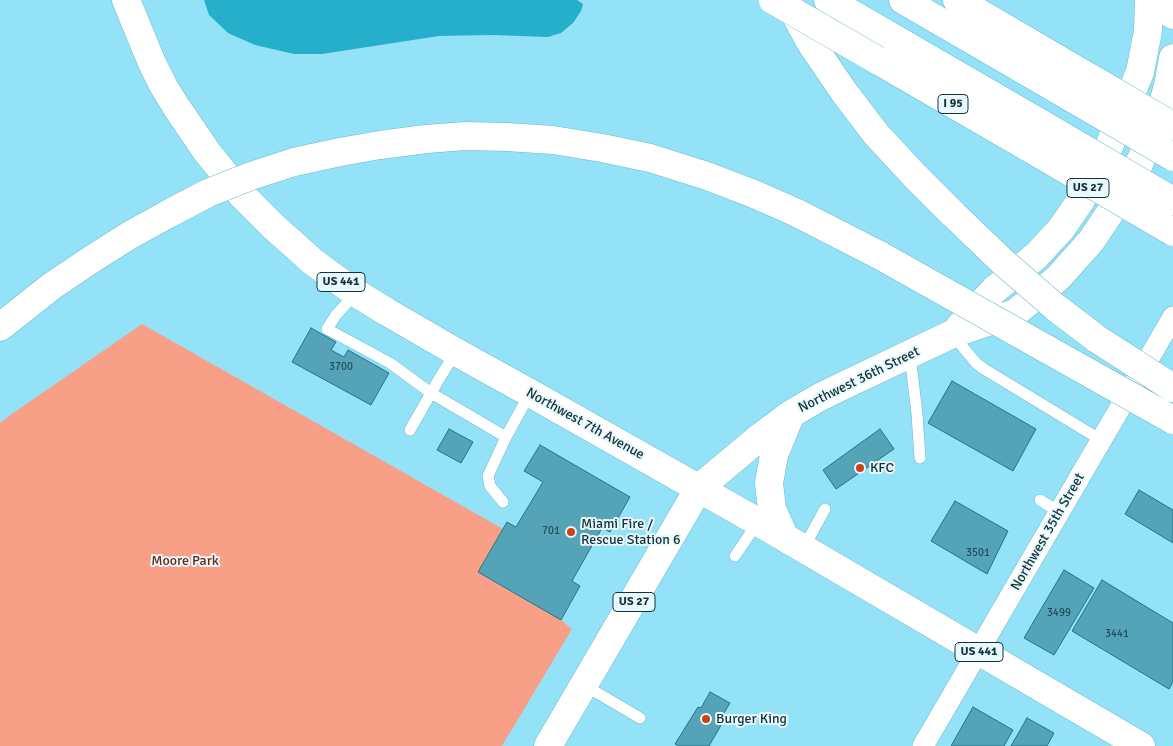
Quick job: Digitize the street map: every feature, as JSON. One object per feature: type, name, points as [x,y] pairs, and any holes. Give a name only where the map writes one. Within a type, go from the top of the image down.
[{"type":"main road","name":"Northwest 7th Avenue","points":[[126,0],[148,55],[164,87],[191,129],[240,193],[312,261],[356,293],[456,352],[699,488],[1141,746]]},
{"type":"main road","name":"I 95","points":[[773,0],[1173,232]]},
{"type":"main road","points":[[787,0],[810,42],[844,92],[876,134],[914,175],[1003,262],[1055,307],[1097,339],[1173,388]]},
{"type":"main road","points":[[828,0],[1173,200]]},
{"type":"main road","points":[[903,0],[1173,157]]},
{"type":"main road","points":[[957,0],[1173,126]]},
{"type":"main road","name":"Northwest 36th Street","points":[[952,334],[994,290],[1036,256],[1061,229],[1081,200],[1107,151],[1140,72],[1148,31],[1159,5]]},
{"type":"main road","name":"Northwest 36th Street","points":[[548,746],[699,488],[760,437],[791,414],[820,397],[952,334],[1015,313],[1058,278],[1091,241],[1128,186],[1154,133],[1168,86],[1173,58]]},
{"type":"main road","points":[[0,327],[52,286],[130,235],[208,193],[251,176],[294,162],[340,152],[426,139],[465,136],[553,140],[650,158],[707,176],[794,212],[881,256],[1173,420]]},
{"type":"main road","points":[[791,414],[774,454],[769,483],[772,509],[794,543]]},
{"type":"street","name":"Northwest 35th Street","points":[[923,746],[1173,317]]},
{"type":"lane","points":[[356,293],[335,316],[327,329],[390,363],[431,393],[506,437]]},
{"type":"lane","points":[[952,334],[984,370],[1101,440]]},
{"type":"lane","points":[[410,430],[456,352]]},
{"type":"lane","points":[[910,354],[918,414],[920,458]]},
{"type":"lane","points":[[503,502],[490,486],[488,476],[506,437],[530,393]]},
{"type":"lane","points":[[1040,500],[1059,512]]},
{"type":"lane","points":[[794,543],[825,509]]},
{"type":"lane","points":[[735,556],[758,522]]},
{"type":"lane","points":[[584,685],[640,718]]},
{"type":"green space","name":"Moore Park","points":[[142,324],[503,529],[478,572],[561,620],[572,629],[502,746],[0,746],[0,423]]},
{"type":"water","points":[[204,0],[577,0],[583,4],[573,23],[561,33],[548,37],[439,36],[322,54],[294,54],[255,45],[228,33],[209,15]]},
{"type":"building","points":[[311,328],[336,342],[331,350],[344,357],[348,350],[389,373],[371,405],[292,362]]},
{"type":"building","points":[[952,381],[1036,429],[1013,471],[928,423]]},
{"type":"building","points":[[449,429],[473,442],[461,463],[437,450]]},
{"type":"building","points":[[880,429],[894,449],[836,489],[823,470]]},
{"type":"building","points":[[540,445],[630,497],[610,532],[602,528],[572,581],[580,586],[561,620],[478,572],[507,522],[516,527],[543,482],[524,471]]},
{"type":"building","points":[[1139,490],[1173,510],[1173,543],[1125,514]]},
{"type":"building","points":[[955,501],[1008,531],[987,574],[931,541]]},
{"type":"building","points":[[1064,570],[1094,588],[1054,655],[1024,638]]},
{"type":"building","points":[[1102,580],[1173,623],[1173,682],[1169,689],[1072,631]]},
{"type":"building","name":"Burger King","points":[[710,692],[730,703],[721,718],[724,720],[709,746],[679,746],[675,744],[698,707],[701,708]]},
{"type":"building","points":[[973,707],[1013,730],[1004,746],[951,746]]},
{"type":"building","points":[[1027,718],[1054,733],[1047,746],[1011,746]]},
{"type":"place","name":"KFC","points":[[860,468]]},
{"type":"place","name":"Miami Fire / Rescue Station 6","points":[[571,532]]},
{"type":"place","name":"Burger King","points":[[706,719]]}]
